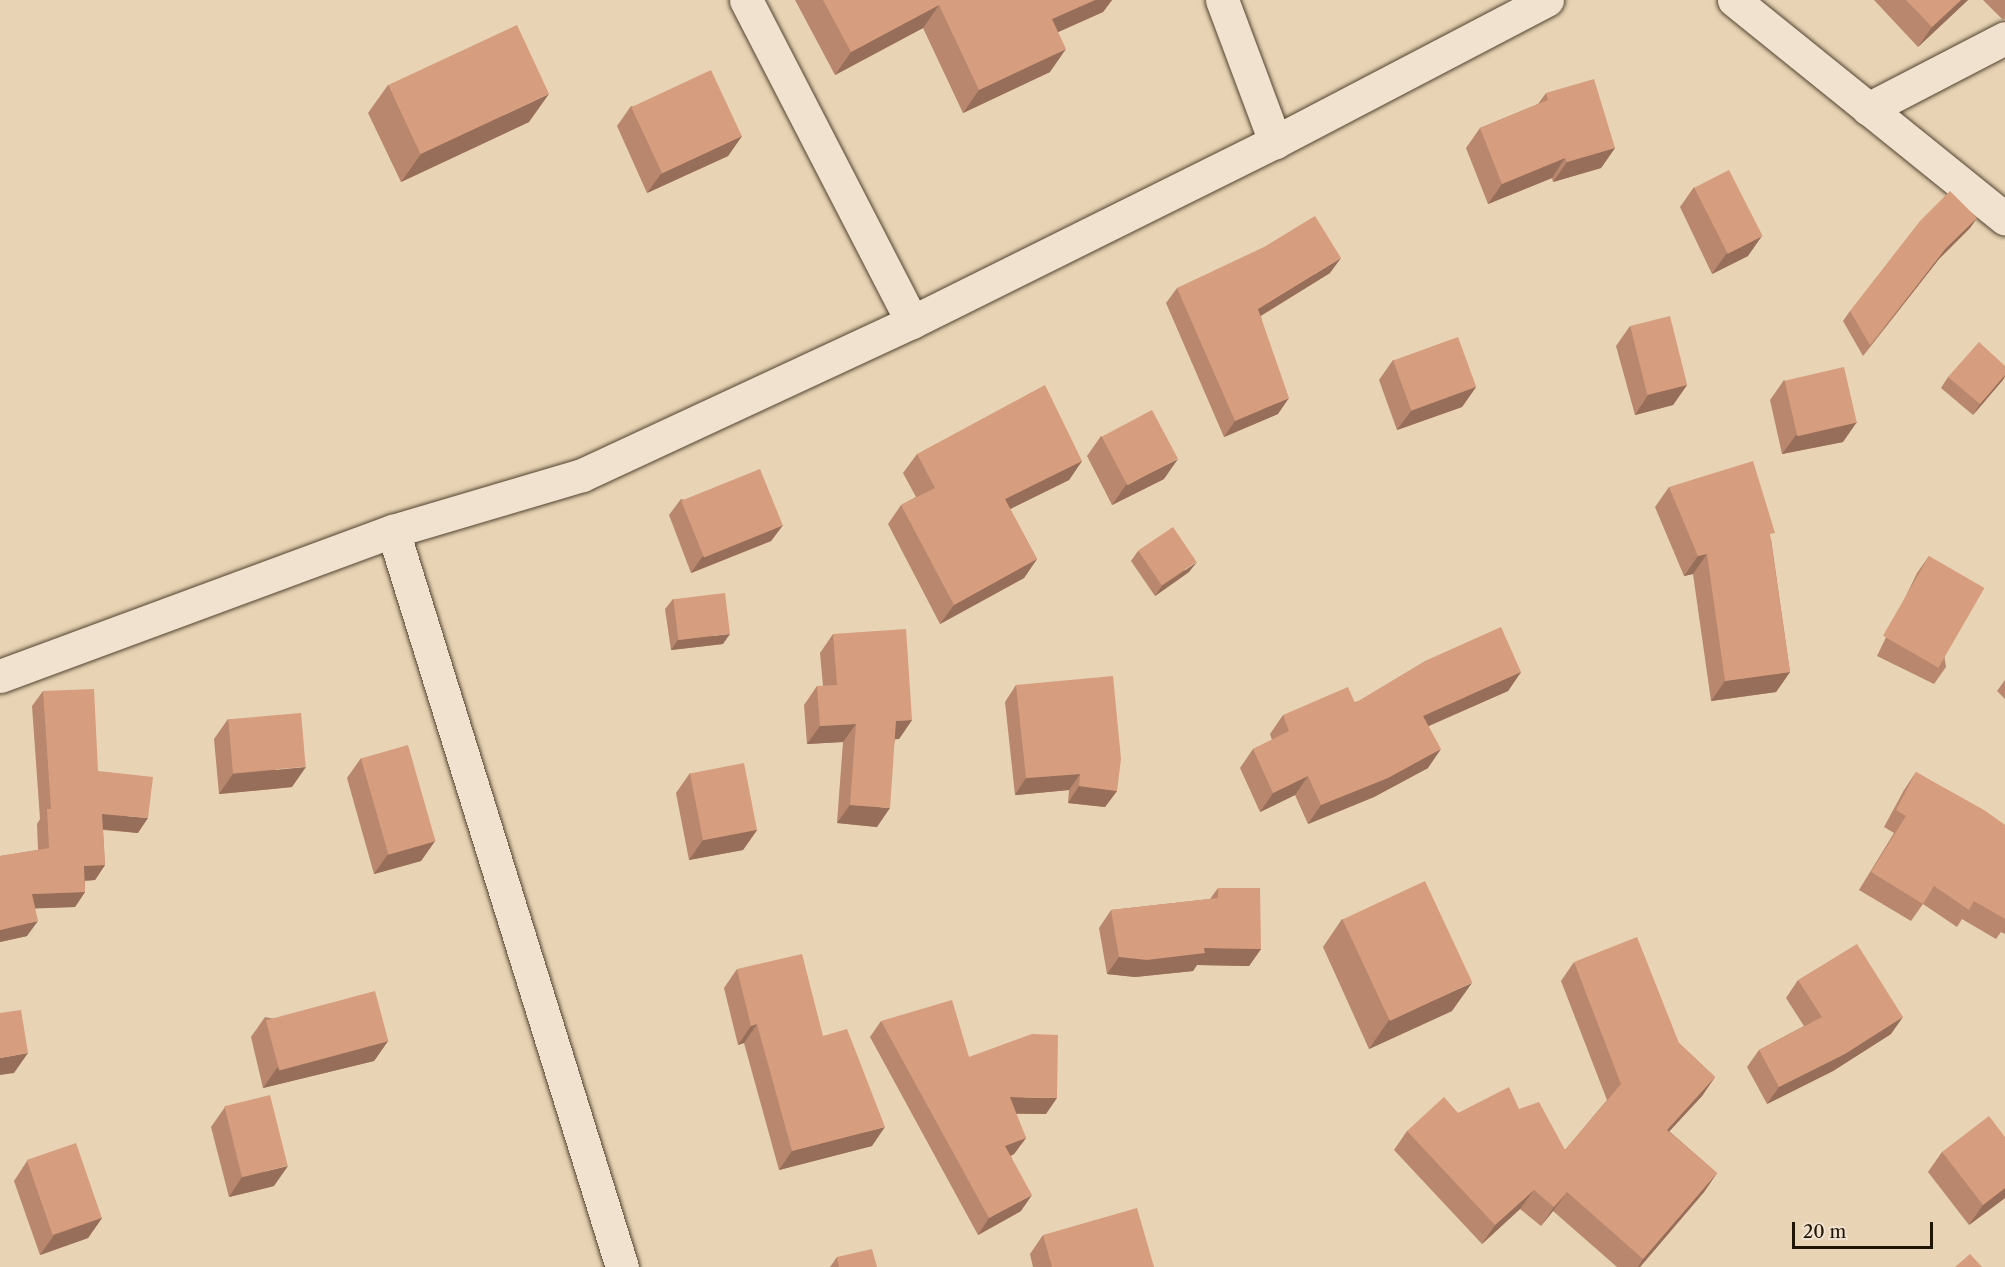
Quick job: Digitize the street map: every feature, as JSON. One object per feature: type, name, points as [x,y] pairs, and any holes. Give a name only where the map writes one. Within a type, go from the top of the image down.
[{"type":"street","points":[[746,0],[912,322]]},
{"type":"street","points":[[1222,0],[1275,142]]},
{"type":"street","points":[[0,676],[393,531],[582,475],[912,322],[1275,142],[1547,0]]},
{"type":"street","points":[[1734,0],[2005,219]]},
{"type":"street","points":[[1868,109],[2005,38]]},
{"type":"street","points":[[393,531],[622,1267]]},
{"type":"building","points":[[823,0],[1095,0],[1052,19],[1066,49],[979,90],[939,5],[851,52]]},
{"type":"building","points":[[1906,0],[1961,0],[1932,27]]},
{"type":"building","points":[[517,25],[549,94],[420,154],[388,85]]},
{"type":"building","points":[[711,70],[742,136],[662,173],[631,107]]},
{"type":"building","points":[[1594,79],[1615,148],[1567,162],[1565,158],[1502,184],[1480,128],[1548,100],[1546,93]]},
{"type":"building","points":[[1729,170],[1763,236],[1728,254],[1694,188]]},
{"type":"building","points":[[1950,191],[1977,218],[1946,248],[1870,345],[1850,311],[1920,221]]},
{"type":"building","points":[[1315,216],[1341,258],[1258,309],[1289,398],[1235,421],[1177,288],[1264,247]]},
{"type":"building","points":[[1670,316],[1687,385],[1647,395],[1630,326]]},
{"type":"building","points":[[1458,337],[1476,387],[1411,410],[1393,361]]},
{"type":"building","points":[[1979,342],[2005,366],[2005,375],[1980,404],[1948,377]]},
{"type":"building","points":[[1844,367],[1857,423],[1797,436],[1785,381]]},
{"type":"building","points":[[1045,385],[1082,461],[1005,499],[1037,559],[954,605],[901,505],[935,488],[917,454]]},
{"type":"building","points":[[1152,410],[1178,459],[1127,485],[1102,437]]},
{"type":"building","points":[[1753,461],[1775,533],[1770,534],[1790,672],[1725,681],[1707,554],[1698,556],[1669,487]]},
{"type":"building","points":[[760,469],[783,526],[704,557],[681,501]]},
{"type":"building","points":[[1173,527],[1196,562],[1162,585],[1138,550]]},
{"type":"building","points":[[1929,556],[1984,588],[1938,668],[1883,636]]},
{"type":"building","points":[[725,593],[730,634],[678,640],[673,599]]},
{"type":"building","points":[[1501,627],[1521,672],[1423,716],[1441,749],[1388,778],[1321,805],[1308,776],[1273,793],[1253,749],[1289,731],[1283,715],[1348,687],[1355,703],[1425,661]]},
{"type":"building","points":[[906,629],[912,720],[896,721],[890,808],[850,805],[856,724],[820,726],[817,686],[837,685],[833,634]]},
{"type":"building","points":[[1113,676],[1121,759],[1117,791],[1079,786],[1080,774],[1026,778],[1016,685]]},
{"type":"building","points":[[94,689],[98,771],[153,777],[148,818],[102,814],[105,865],[84,866],[85,892],[32,894],[38,921],[0,930],[0,856],[49,848],[47,809],[51,809],[43,691]]},
{"type":"building","points":[[301,713],[306,767],[233,773],[228,719]]},
{"type":"building","points":[[408,745],[436,841],[388,855],[361,759]]},
{"type":"building","points":[[744,763],[757,830],[703,840],[690,773]]},
{"type":"building","points":[[1916,772],[1984,810],[2005,825],[2005,919],[1974,901],[1969,910],[1934,886],[1923,904],[1871,872],[1906,816],[1896,810]]},
{"type":"building","points":[[1425,881],[1472,983],[1390,1021],[1343,919]]},
{"type":"building","points":[[1218,888],[1260,888],[1261,949],[1204,948],[1205,953],[1147,960],[1119,957],[1111,910],[1218,898]]},
{"type":"building","points":[[1637,937],[1679,1043],[1715,1077],[1667,1130],[1717,1173],[1643,1259],[1567,1192],[1554,1207],[1534,1190],[1495,1225],[1407,1131],[1444,1097],[1458,1113],[1509,1087],[1519,1109],[1539,1102],[1565,1150],[1621,1084],[1574,962]]},
{"type":"building","points":[[1857,944],[1903,1017],[1845,1054],[1779,1087],[1759,1050],[1822,1017],[1798,980]]},
{"type":"building","points":[[802,954],[823,1036],[847,1029],[885,1127],[792,1151],[757,1024],[751,1026],[737,969]]},
{"type":"building","points":[[375,991],[388,1041],[279,1070],[266,1020]]},
{"type":"building","points":[[952,1000],[969,1057],[1032,1034],[1058,1035],[1057,1098],[1010,1097],[1026,1138],[1005,1146],[1032,1195],[989,1218],[881,1021]]},
{"type":"building","points":[[21,1010],[28,1053],[0,1058],[0,1013]]},
{"type":"building","points":[[270,1095],[288,1166],[242,1177],[224,1106]]},
{"type":"building","points":[[1989,1116],[2005,1137],[2005,1188],[1983,1205],[1942,1152]]},
{"type":"building","points":[[76,1143],[102,1218],[53,1235],[27,1160]]},
{"type":"building","points":[[1137,1208],[1154,1267],[1052,1267],[1043,1235]]},
{"type":"building","points":[[872,1249],[877,1267],[839,1267],[837,1257]]},
{"type":"building","points":[[1970,1254],[1982,1267],[1955,1267]]}]
